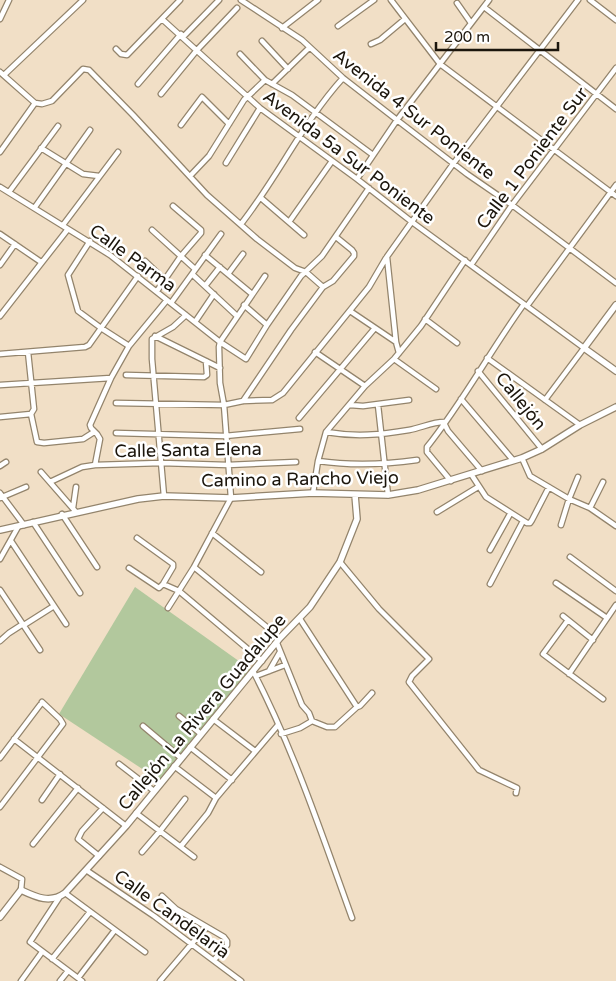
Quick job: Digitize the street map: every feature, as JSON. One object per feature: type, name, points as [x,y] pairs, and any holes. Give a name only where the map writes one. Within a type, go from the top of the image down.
[{"type":"street","points":[[0,19],[9,0]]},
{"type":"street","points":[[82,0],[2,73],[35,102],[42,104],[52,101],[83,69],[86,69],[133,115],[166,153],[207,195],[290,264],[323,287]]},
{"type":"street","points":[[116,49],[121,54],[127,55],[180,0]]},
{"type":"street","points":[[138,84],[182,36],[219,0]]},
{"type":"street","name":"Avenida 4 Sur Poniente","points":[[241,0],[302,40],[344,78],[453,164],[512,205],[616,283]]},
{"type":"street","points":[[282,28],[318,0]]},
{"type":"street","points":[[338,26],[374,0]]},
{"type":"street","points":[[391,0],[440,64],[616,196]]},
{"type":"street","points":[[357,178],[397,120],[490,0]]},
{"type":"street","points":[[116,404],[224,405],[243,401],[272,400],[283,393],[369,287],[387,257],[453,164],[578,0]]},
{"type":"street","points":[[590,0],[616,20]]},
{"type":"street","points":[[457,3],[471,23]]},
{"type":"street","points":[[484,7],[616,109]]},
{"type":"street","points":[[161,94],[197,50],[237,8]]},
{"type":"street","name":"Avenida 5a Sur Poniente","points":[[162,18],[247,98],[584,348]]},
{"type":"street","points":[[371,44],[380,40],[405,19]]},
{"type":"street","points":[[262,41],[288,69]]},
{"type":"street","points":[[272,84],[309,48]]},
{"type":"street","points":[[240,54],[265,80],[292,95],[373,155]]},
{"type":"street","name":"Calle 1 Poniente Sur","points":[[471,265],[512,205],[616,68]]},
{"type":"street","points":[[241,224],[261,198],[315,112],[344,78]]},
{"type":"street","points":[[190,176],[209,156],[247,98],[265,80]]},
{"type":"street","points":[[181,125],[202,97],[229,124]]},
{"type":"street","points":[[0,152],[35,102]]},
{"type":"street","points":[[226,163],[260,108]]},
{"type":"street","points":[[9,192],[58,126]]},
{"type":"street","points":[[35,207],[90,130]]},
{"type":"street","points":[[42,148],[83,174],[99,176]]},
{"type":"street","points":[[63,225],[118,152]]},
{"type":"street","points":[[288,222],[332,161]]},
{"type":"street","points":[[451,481],[426,449],[487,358],[571,249],[616,185]]},
{"type":"street","name":"Calle Parma","points":[[0,186],[90,242],[138,276],[220,342],[246,359],[267,325]]},
{"type":"street","points":[[244,305],[267,325],[305,273],[322,256],[369,188]]},
{"type":"street","points":[[261,198],[304,235]]},
{"type":"street","points":[[157,291],[181,256],[200,235],[201,230],[173,206]]},
{"type":"street","points":[[0,316],[68,229]]},
{"type":"street","points":[[152,230],[195,269]]},
{"type":"street","points":[[0,385],[111,378],[129,346],[192,274],[221,234]]},
{"type":"street","points":[[0,235],[42,262]]},
{"type":"street","points":[[243,401],[323,287],[333,281],[354,253],[336,237]]},
{"type":"street","points":[[90,242],[70,269],[68,279],[78,311],[129,346]]},
{"type":"street","points":[[0,265],[15,244]]},
{"type":"street","points":[[228,274],[243,254]]},
{"type":"street","points":[[205,255],[252,294]]},
{"type":"street","points":[[387,257],[396,342],[399,353]]},
{"type":"street","points":[[313,493],[318,461],[326,432],[365,386],[399,353],[425,319],[465,260]]},
{"type":"street","points":[[145,261],[165,280]]},
{"type":"street","points":[[205,286],[220,267]]},
{"type":"street","points":[[192,274],[237,316]]},
{"type":"street","points":[[0,354],[85,347],[92,343],[138,276]]},
{"type":"street","points":[[168,608],[194,567],[231,498],[220,368],[220,342],[265,276]]},
{"type":"street","points":[[195,322],[214,294]]},
{"type":"street","points":[[545,400],[616,305]]},
{"type":"street","points":[[350,311],[396,342]]},
{"type":"street","points":[[164,496],[153,376],[152,341],[155,336],[173,326],[186,315]]},
{"type":"street","points":[[425,319],[457,343]]},
{"type":"street","points":[[299,418],[375,328]]},
{"type":"street","points":[[155,336],[220,368]]},
{"type":"street","points":[[584,348],[616,371]]},
{"type":"street","points":[[28,352],[34,409],[31,414],[38,442],[83,439],[94,432]]},
{"type":"street","points":[[315,352],[365,386]]},
{"type":"street","points":[[394,358],[436,388]]},
{"type":"street","points":[[487,358],[580,425]]},
{"type":"street","points":[[126,375],[204,377],[207,375],[206,362]]},
{"type":"street","name":"Callejón","points":[[478,371],[542,449]]},
{"type":"street","name":"Calle Santa Elena","points":[[111,378],[90,425],[100,439],[95,465],[228,465],[296,462]]},
{"type":"street","points":[[461,399],[513,460]]},
{"type":"street","points":[[350,405],[378,405],[409,400]]},
{"type":"street","points":[[378,405],[388,495]]},
{"type":"street","name":"Camino a Rancho Viejo","points":[[0,530],[21,526],[75,510],[112,506],[138,499],[164,496],[231,498],[313,493],[388,495],[418,490],[522,458],[542,449],[580,425],[616,407]]},
{"type":"street","points":[[0,417],[31,414]]},
{"type":"street","points":[[326,432],[346,435],[382,435],[419,428],[436,422],[444,422]]},
{"type":"street","points":[[444,422],[448,432],[482,471]]},
{"type":"street","points":[[116,433],[225,436],[300,429]]},
{"type":"street","points":[[522,458],[530,476],[569,499],[590,508],[615,524]]},
{"type":"street","points":[[318,461],[348,465],[386,464],[417,460]]},
{"type":"street","points":[[0,466],[6,462]]},
{"type":"street","points":[[50,482],[82,467],[95,465]]},
{"type":"street","points":[[41,472],[75,510]]},
{"type":"street","points":[[471,474],[486,497],[510,514],[530,523],[549,487]]},
{"type":"street","points":[[562,525],[569,499],[578,477]]},
{"type":"street","points":[[590,508],[603,482]]},
{"type":"street","points":[[2,498],[26,487]]},
{"type":"street","points":[[75,510],[76,487]]},
{"type":"street","points":[[438,512],[478,487]]},
{"type":"street","points":[[0,493],[21,526],[0,559]]},
{"type":"street","name":"Callejón La Rivera Guadalupe","points":[[59,898],[126,826],[213,719],[255,674],[262,661],[278,641],[300,619],[340,562],[350,541],[357,518],[355,495]]},
{"type":"street","points":[[62,514],[97,567]]},
{"type":"street","points":[[490,550],[510,514]]},
{"type":"street","points":[[490,584],[523,521]]},
{"type":"street","points":[[33,522],[80,593]]},
{"type":"street","points":[[212,533],[261,572]]},
{"type":"street","points":[[130,568],[159,588],[173,567],[173,564],[137,538]]},
{"type":"street","points":[[11,541],[66,624]]},
{"type":"street","points":[[570,557],[616,591]]},
{"type":"street","points":[[340,562],[379,609],[429,659],[412,676],[409,682],[480,770],[517,788],[516,792]]},
{"type":"street","points":[[194,567],[278,641],[285,665],[302,705],[309,713],[312,721],[327,727],[335,727],[372,693]]},
{"type":"street","points":[[556,583],[606,618]]},
{"type":"street","points":[[163,584],[179,591],[262,661]]},
{"type":"street","points":[[0,590],[40,650]]},
{"type":"street","points":[[0,642],[8,633],[54,606]]},
{"type":"street","points":[[569,674],[616,606]]},
{"type":"street","points":[[563,616],[593,640]]},
{"type":"street","points":[[300,619],[357,707]]},
{"type":"street","points":[[568,620],[543,654],[603,699]]},
{"type":"street","points":[[269,672],[280,652]]},
{"type":"street","points":[[285,665],[269,672],[255,674],[306,793],[352,918]]},
{"type":"street","points":[[0,758],[41,704],[60,719],[63,724],[0,806]]},
{"type":"street","points":[[179,716],[201,734]]},
{"type":"street","points":[[213,719],[255,751]]},
{"type":"street","points":[[281,734],[300,728],[312,721]]},
{"type":"street","points":[[181,846],[208,813],[216,798],[278,725]]},
{"type":"street","points":[[143,726],[181,758]]},
{"type":"street","points":[[14,739],[126,826]]},
{"type":"street","points":[[7,748],[15,742],[23,745]]},
{"type":"street","points":[[190,747],[232,780]]},
{"type":"street","points":[[119,764],[154,791]]},
{"type":"street","points":[[174,766],[216,798]]},
{"type":"street","points":[[42,800],[60,774]]},
{"type":"street","points":[[34,844],[78,788]]},
{"type":"street","points":[[142,852],[185,799]]},
{"type":"street","points":[[99,856],[78,840],[82,831],[103,808]]},
{"type":"street","points":[[136,813],[194,856]]},
{"type":"street","points":[[0,867],[22,879],[21,890],[0,917]]},
{"type":"street","name":"Calle Candelaria","points":[[86,870],[154,916],[241,981]]},
{"type":"street","points":[[21,890],[48,900],[59,898]]},
{"type":"street","points":[[65,893],[145,952]]},
{"type":"street","points":[[162,896],[176,909],[224,937],[227,945],[214,960]]},
{"type":"street","points":[[59,898],[30,942],[80,980],[115,930]]},
{"type":"street","points":[[52,959],[90,912]]},
{"type":"street","points":[[160,981],[206,927]]},
{"type":"street","points":[[21,981],[42,952]]},
{"type":"street","points":[[60,981],[68,971]]},
{"type":"green space","points":[[135,587],[250,669],[159,780],[59,714]]}]
